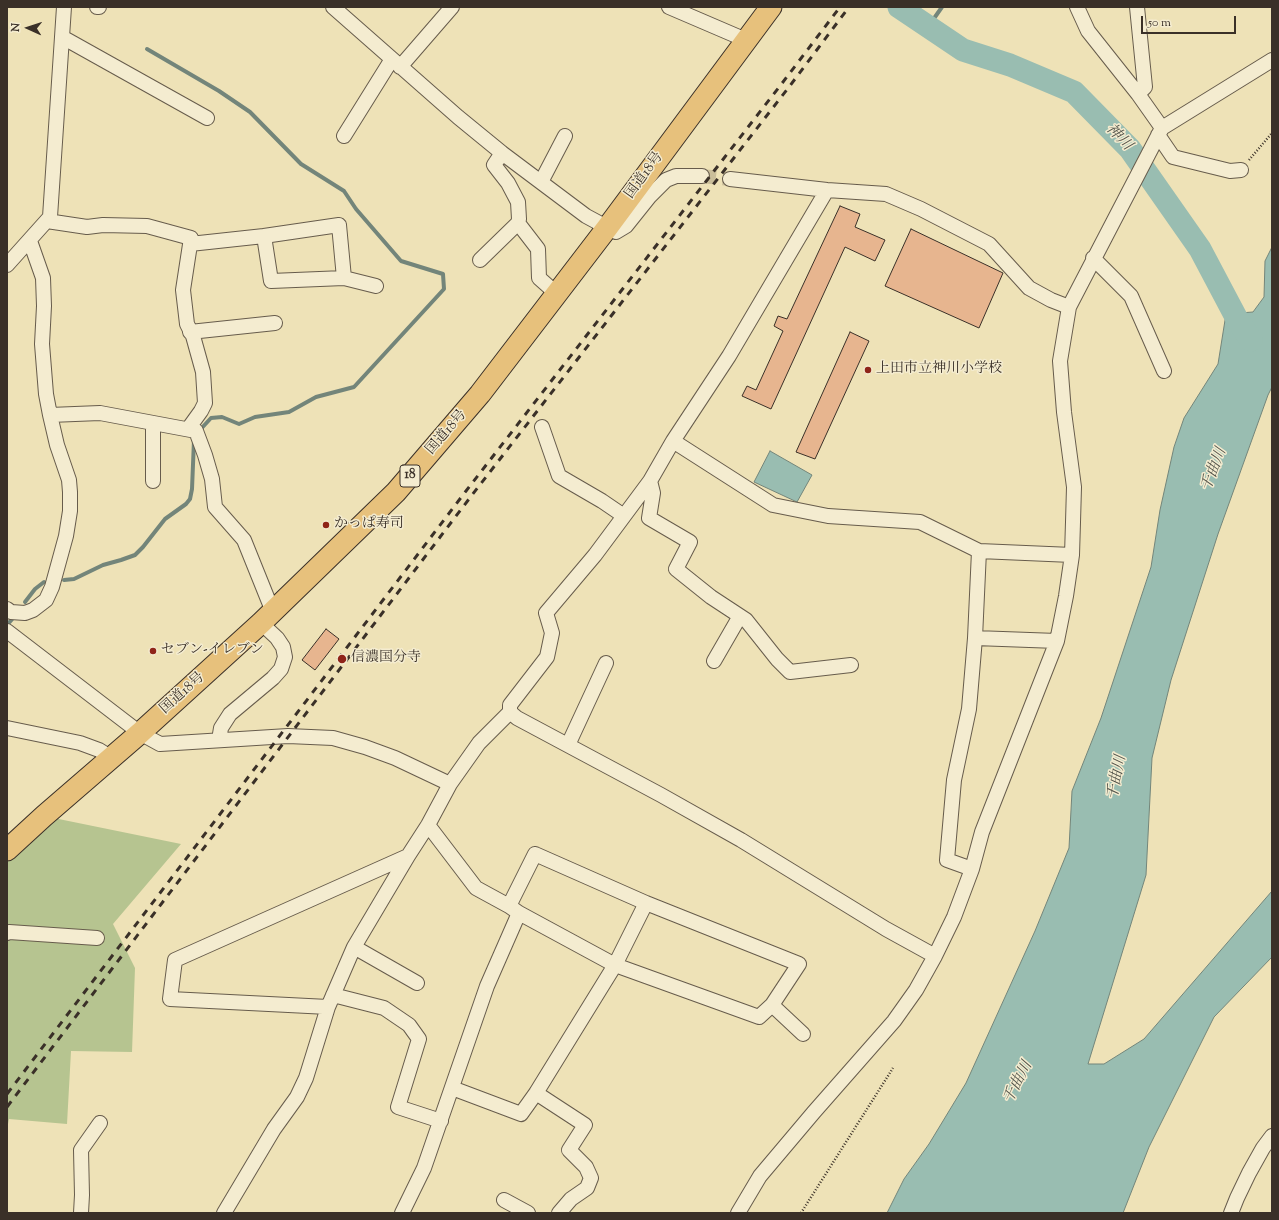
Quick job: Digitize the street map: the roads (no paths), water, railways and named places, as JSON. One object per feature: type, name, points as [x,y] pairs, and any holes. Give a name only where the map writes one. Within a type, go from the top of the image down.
[{"type":"highway","name":"国道18号","points":[[7,850],[112,758],[267,618],[396,492],[480,394],[607,228],[771,7]]},
{"type":"street","points":[[9,261],[30,241],[50,217],[64,7]]},
{"type":"street","points":[[333,7],[458,117],[502,153],[586,216],[607,228],[616,232],[626,226],[650,196],[666,180],[676,176],[702,176]]},
{"type":"street","points":[[344,136],[396,63],[452,7]]},
{"type":"street","points":[[670,7],[749,35]]},
{"type":"street","points":[[1077,7],[1088,31],[1138,94],[1174,157],[1230,171],[1241,170]]},
{"type":"street","points":[[1137,7],[1145,87],[1138,94]]},
{"type":"street","points":[[62,37],[207,118]]},
{"type":"street","points":[[738,1213],[760,1176],[894,1021],[916,990],[935,956],[954,917],[972,869],[982,832],[1057,641],[1072,555],[1074,487],[1064,412],[1060,361],[1069,307],[1160,131],[1272,60]]},
{"type":"street","points":[[541,182],[565,136]]},
{"type":"street","points":[[480,260],[518,223],[519,219],[518,202],[508,183],[494,165],[502,153]]},
{"type":"street","points":[[730,179],[827,190],[886,194],[921,209],[989,244],[1028,288],[1051,300],[1069,307]]},
{"type":"street","points":[[224,1213],[274,1129],[303,1084],[331,1001],[354,947],[428,825],[450,784],[480,743],[510,712],[510,705],[547,657],[552,633],[546,613],[595,556],[650,481],[673,441],[729,356],[827,190]]},
{"type":"street","points":[[47,221],[87,228],[102,225],[147,226],[190,238],[183,290],[187,324],[203,372],[205,403],[188,429]]},
{"type":"street","points":[[518,223],[538,249],[539,278],[557,294]]},
{"type":"street","points":[[190,244],[264,236],[340,225],[344,278]]},
{"type":"street","points":[[264,236],[271,281],[344,278],[376,286]]},
{"type":"street","points":[[7,609],[11,612],[25,613],[33,610],[46,600],[52,587],[66,536],[70,511],[69,480],[57,445],[46,394],[42,344],[44,306],[43,278],[30,241]]},
{"type":"street","points":[[1094,257],[1131,296],[1164,371]]},
{"type":"street","points":[[190,332],[275,323]]},
{"type":"street","points":[[50,415],[100,413],[196,431],[212,479],[215,507],[244,540],[267,618],[283,647],[285,657],[281,669],[273,678],[230,714],[221,728],[219,740]]},
{"type":"street","points":[[153,423],[153,481]]},
{"type":"street","points":[[542,427],[559,476],[602,501],[624,516]]},
{"type":"street","points":[[673,441],[773,505],[828,516],[920,522],[979,551],[1072,555]]},
{"type":"street","points":[[650,481],[653,493],[649,518],[690,542],[676,569],[711,597],[746,620],[777,659],[790,672],[851,665]]},
{"type":"street","points":[[972,869],[947,860],[954,780],[969,709],[975,638],[979,551]]},
{"type":"street","points":[[714,661],[740,616]]},
{"type":"street","points":[[7,631],[140,733],[160,744],[288,736],[333,738],[365,747],[389,756],[450,784]]},
{"type":"street","points":[[975,638],[1057,641]]},
{"type":"street","points":[[568,746],[606,663]]},
{"type":"street","points":[[510,712],[568,746],[661,795],[741,840],[886,929],[935,956]]},
{"type":"street","points":[[7,728],[80,743],[99,750],[112,758]]},
{"type":"street","points":[[402,1213],[424,1168],[514,909],[535,854],[646,903],[799,964],[772,1005],[759,1017],[615,965],[514,909],[476,888],[428,825]]},
{"type":"street","points":[[408,856],[175,960],[170,999],[331,1001],[384,1008],[409,1025],[419,1039],[398,1107],[441,1121]]},
{"type":"street","points":[[452,1088],[521,1114],[536,1093],[615,965],[646,903]]},
{"type":"street","points":[[7,933],[97,938]]},
{"type":"street","points":[[354,947],[417,982]]},
{"type":"street","points":[[772,1005],[802,1034]]},
{"type":"street","points":[[536,1093],[585,1125],[569,1150],[586,1167],[591,1178],[588,1188],[570,1199],[560,1213]]},
{"type":"street","points":[[81,1213],[81,1150],[100,1123]]},
{"type":"street","points":[[1231,1213],[1249,1173],[1263,1148],[1272,1136]]},
{"type":"street","points":[[504,1200],[528,1213]]},
{"type":"water","name":"千曲川","points":[[1272,247],[1272,387],[1218,534],[1171,680],[1152,758],[1146,875],[1088,1064],[1104,1064],[1144,1039],[1272,891],[1272,957],[1214,1017],[1149,1147],[1123,1213],[887,1213],[904,1179],[929,1144],[966,1083],[1035,931],[1069,848],[1072,791],[1101,718],[1151,567],[1160,510],[1174,447],[1184,418],[1218,364],[1226,314],[1253,312],[1264,297],[1265,261]]},
{"type":"water","points":[[770,451],[812,475],[797,502],[754,482]]},
{"type":"waterway","name":"神川","points":[[899,7],[963,50],[1010,65],[1074,92],[1130,149],[1200,249],[1237,319],[1251,340]]},
{"type":"waterway","points":[[928,27],[942,7]]},
{"type":"waterway","points":[[147,49],[219,91],[250,112],[301,164],[344,191],[356,209],[401,261],[443,274],[444,289],[354,387],[316,397],[289,412],[255,417],[239,424],[222,417],[211,418],[199,431]]},
{"type":"waterway","points":[[64,580],[74,579],[103,565],[135,555],[165,519],[186,504],[190,499],[192,489],[194,440]]},
{"type":"waterway","points":[[25,602],[35,589],[44,582]]},
{"type":"waterway","points":[[7,625],[14,617]]},
{"type":"tunnel","points":[[702,176],[730,179]]},
{"type":"railway","points":[[7,1094],[466,491],[840,7]]},
{"type":"railway","points":[[7,1107],[472,495],[789,87],[849,7]]},
{"type":"place","name":"上田市立神川小学校","points":[[868,370]]},
{"type":"place","name":"かっぱ寿司","points":[[326,525]]},
{"type":"place","name":"セブン-イレブン","points":[[153,651]]},
{"type":"place","name":"信濃国分寺","points":[[342,659]]}]
